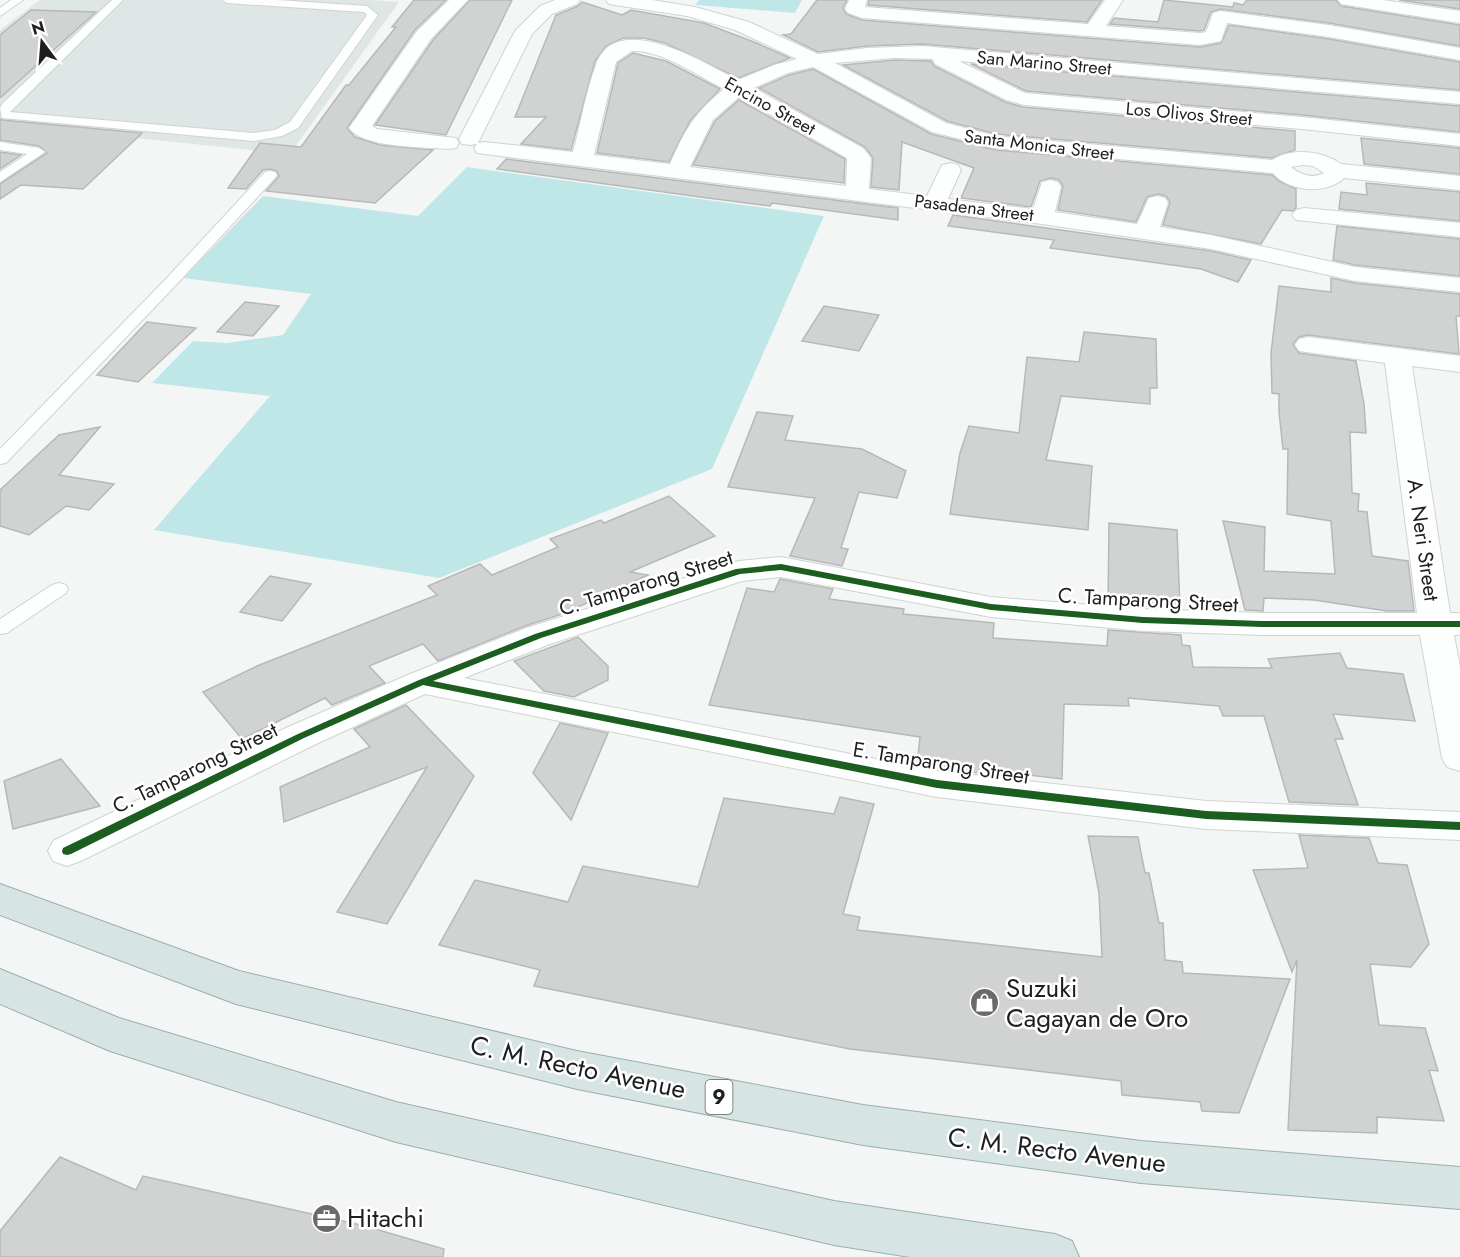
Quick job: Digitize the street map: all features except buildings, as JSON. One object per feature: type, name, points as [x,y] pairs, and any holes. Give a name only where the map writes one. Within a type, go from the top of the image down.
[{"type":"highway","name":"C. M. Recto Avenue","points":[[0,899],[236,987],[577,1070],[863,1125],[1129,1160],[1460,1188]]},
{"type":"highway","points":[[0,986],[110,1033],[396,1122],[834,1223],[1055,1257]]},
{"type":"street","name":"Pasadena Street","points":[[459,0],[424,35],[360,128],[372,135],[478,144],[1042,217],[1211,242],[1355,274],[1460,285]]},
{"type":"street","points":[[478,144],[524,31],[546,10],[571,0]]},
{"type":"street","name":"Santa Monica Street","points":[[615,0],[689,11],[742,26],[817,61],[939,128],[958,135],[996,142],[1068,150],[1280,167],[1281,164],[1291,159],[1309,170]]},
{"type":"street","points":[[858,0],[854,9],[862,12],[1003,15],[1094,30],[1209,39],[1214,37],[1222,8],[1329,32],[1460,54]]},
{"type":"street","points":[[1094,30],[1114,0]]},
{"type":"street","points":[[1329,32],[1346,0],[1460,17]]},
{"type":"street","name":"Encino Street","points":[[582,159],[607,61],[620,49],[632,45],[645,45],[662,50],[793,118],[791,131],[803,136],[827,137],[855,153],[860,158],[857,192]]},
{"type":"street","name":"San Marino Street","points":[[678,171],[704,117],[750,80],[773,71],[862,54],[929,53],[1460,98]]},
{"type":"street","name":"Los Olivos Street","points":[[929,53],[1020,99],[1302,123],[1460,140]]},
{"type":"street","points":[[1298,84],[1309,170],[1304,215],[1303,263]]},
{"type":"street","points":[[1309,170],[1325,163],[1335,170],[1460,183]]},
{"type":"street","points":[[935,203],[950,170]]},
{"type":"street","points":[[1042,217],[1050,187]]},
{"type":"street","points":[[1146,232],[1157,203]]},
{"type":"street","points":[[1304,215],[1460,230]]},
{"type":"street","points":[[1308,345],[1460,364]]},
{"type":"street","name":"A. Neri Street","points":[[1397,356],[1448,624],[1460,758]]},
{"type":"street","name":"C. Tamparong Street","points":[[67,851],[301,736],[422,682],[538,636],[739,571],[769,568],[810,572],[991,607],[1035,612],[1179,621],[1448,624]]},
{"type":"street","name":"E. Tamparong Street","points":[[422,682],[937,784],[1206,815],[1460,826]]},
{"type":"lane","points":[[0,13],[18,0]]},
{"type":"lane","points":[[118,0],[7,106],[4,111],[6,115],[204,134],[254,137],[278,132],[294,124],[373,15],[372,11],[367,9],[227,0]]},
{"type":"lane","points":[[0,146],[39,152],[3,174]]},
{"type":"lane","points":[[0,459],[270,175]]},
{"type":"lane","points":[[0,628],[59,589]]},
{"type":"shaded area","points":[[40,0],[374,0],[399,2],[290,154],[0,124],[0,30]]},
{"type":"shaded area","points":[[699,0],[802,0],[795,13],[695,5]]},
{"type":"shaded area","points":[[467,167],[824,216],[712,469],[439,578],[154,530],[270,396],[152,383],[193,341],[227,343],[283,335],[311,294],[183,278],[263,196],[418,216]]},
{"type":"cycle path","points":[[67,851],[301,736],[422,682],[538,636],[739,571],[781,567],[991,607],[1143,620],[1262,624],[1460,624]]},
{"type":"cycle path","points":[[422,682],[937,784],[1206,815],[1460,826]]},
{"type":"place","name":"Suzuki Cagayan de Oro","points":[[985,1003]]},
{"type":"place","name":"Hitachi","points":[[326,1218]]}]
